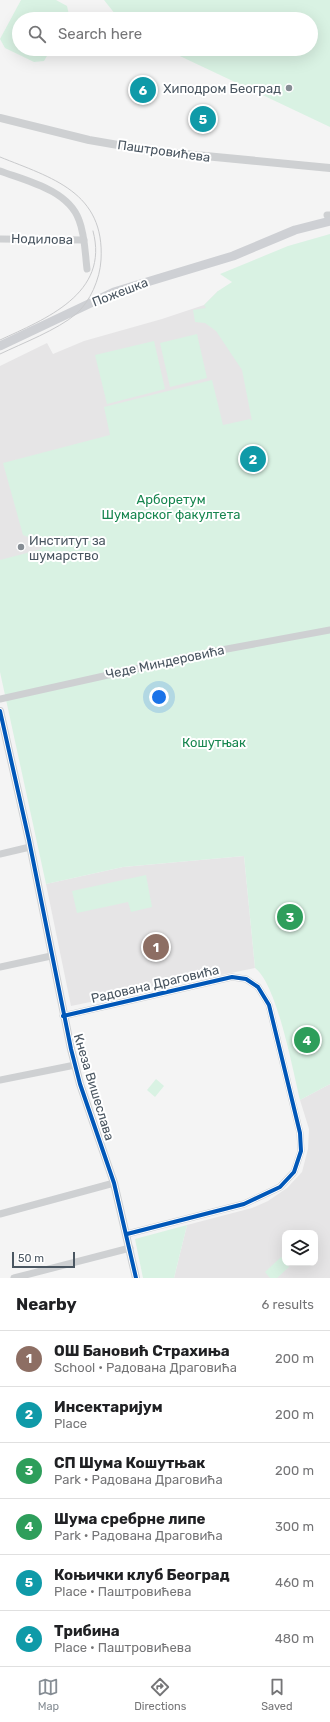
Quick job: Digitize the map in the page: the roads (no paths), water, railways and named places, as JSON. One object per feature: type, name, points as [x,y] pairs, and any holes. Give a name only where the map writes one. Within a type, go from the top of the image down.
[{"type":"main road","name":"Пожешка","points":[[0,346],[114,292],[245,251],[329,217]]},
{"type":"street","name":"Паштровићева","points":[[0,118],[89,140],[153,151],[330,168]]},
{"type":"street","points":[[0,170],[42,187],[63,200],[78,219],[84,240],[87,269]]},
{"type":"street","name":"Нодилова","points":[[0,239],[84,240]]},
{"type":"street","name":"Чеде Миндеровића","points":[[0,699],[216,651],[330,630]]},
{"type":"street","name":"Кнеза Вишеслава","points":[[0,712],[3,740],[30,847],[74,1065],[114,1183],[136,1278]]},
{"type":"street","points":[[0,854],[30,847]]},
{"type":"street","points":[[0,967],[51,956]]},
{"type":"street","name":"Радована Драговића","points":[[63,1016],[232,977],[246,979],[258,987],[265,996],[274,1019],[300,1133],[301,1150],[294,1172],[280,1187],[244,1204],[127,1234]]},
{"type":"street","points":[[0,1080],[74,1065]]},
{"type":"street","points":[[0,1214],[114,1183]]},
{"type":"street","points":[[14,1278],[130,1248]]},
{"type":"tram line","points":[[0,157],[56,181],[72,191],[85,203],[94,218],[100,237],[101,260],[99,275],[90,297],[76,314],[50,331],[0,354]]},
{"type":"tram line","points":[[0,340],[54,313],[70,301],[83,288],[92,272],[96,253],[93,231]]},
{"type":"place","name":"Хиподром Београд","points":[[289,88]]},
{"type":"place","name":"Трибина","points":[[143,90]]},
{"type":"place","name":"Коњички клуб Београд","points":[[203,119]]},
{"type":"place","name":"Инсектаријум","points":[[253,459]]},
{"type":"place","name":"Институт за шумарство","points":[[21,547]]},
{"type":"place","name":"СП Шума Кошутњак","points":[[290,917]]},
{"type":"place","name":"ОШ Бановић Страхиња","points":[[156,947]]},
{"type":"place","name":"Шума сребрне липе","points":[[307,1040]]},
{"type":"park label","name":"Арборетум Шумарског факултета","points":[[171,506]]},
{"type":"park label","name":"Кошутњак","points":[[214,742]]}]
